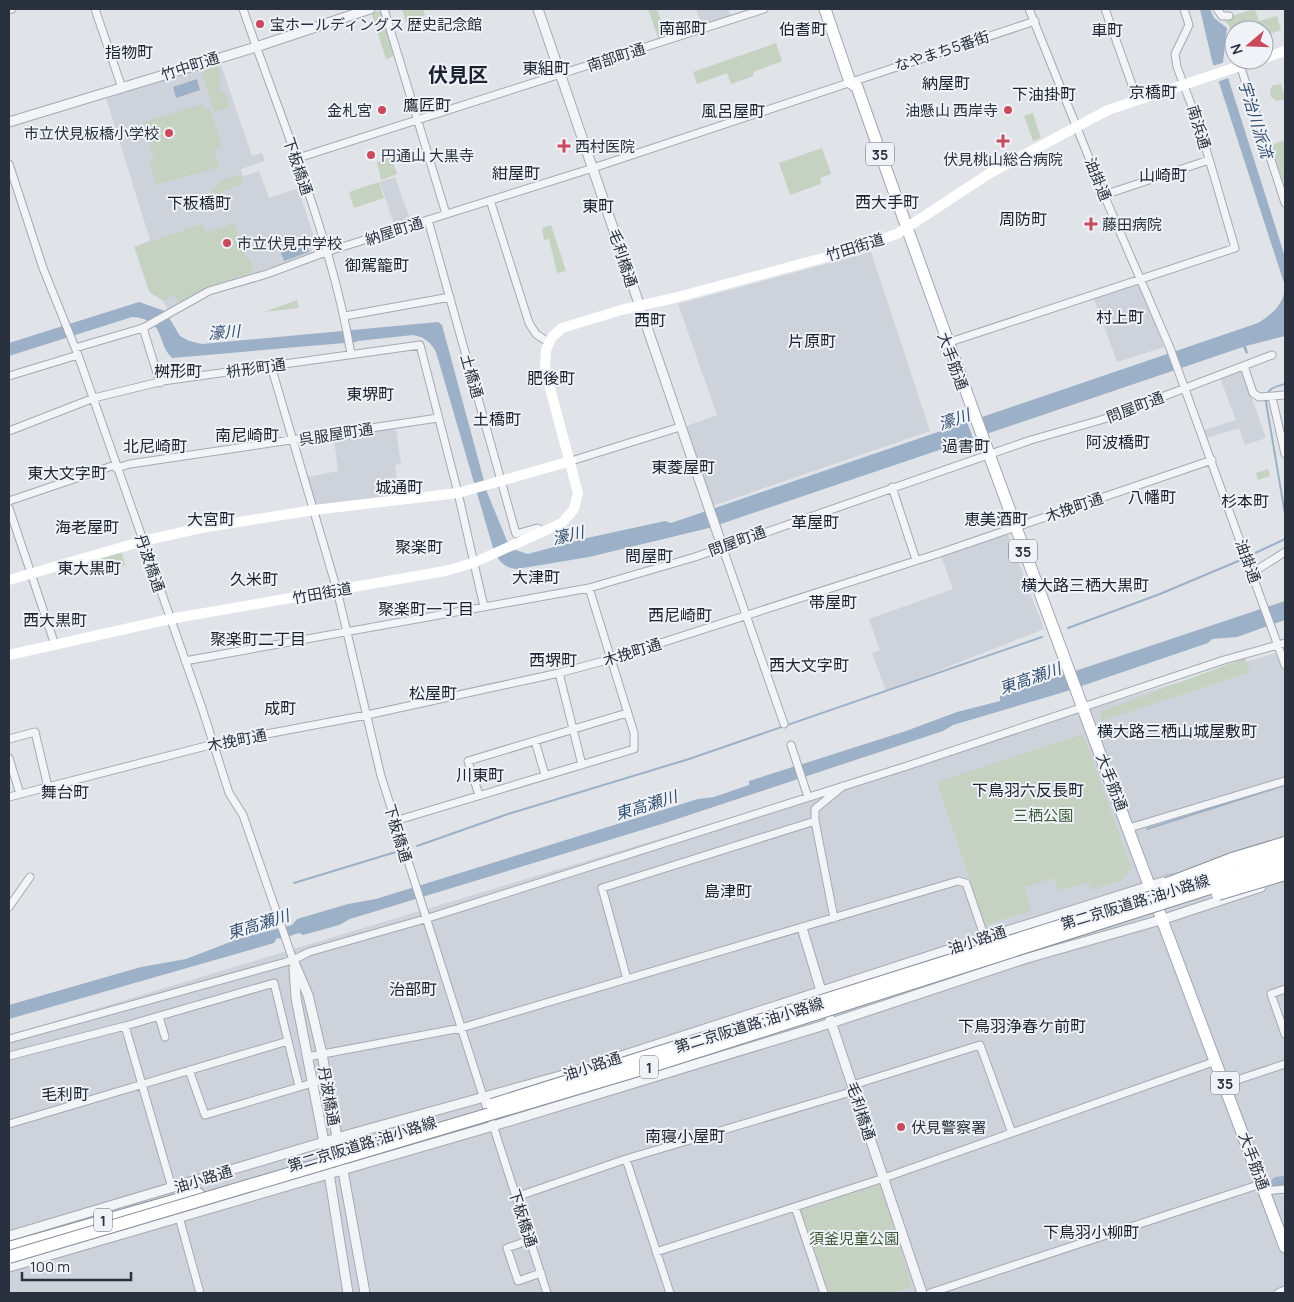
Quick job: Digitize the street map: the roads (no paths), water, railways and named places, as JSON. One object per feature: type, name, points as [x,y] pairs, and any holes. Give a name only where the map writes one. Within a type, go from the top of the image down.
[{"type":"highway","points":[[1102,918],[1216,865],[1285,844]]},
{"type":"highway","name":"第二京阪道路;油小路線","points":[[9,1257],[655,1065],[1102,918],[1285,855]]},
{"type":"highway","name":"第二京阪道路;油小路線","points":[[9,1248],[207,1191],[809,1006],[1285,864]]},
{"type":"highway","points":[[1102,918],[1165,910],[1285,874]]},
{"type":"main road","name":"大手筋通","points":[[825,9],[850,82],[857,87],[1014,527],[1080,704],[1164,919],[1285,1247]]},
{"type":"main road","name":"竹田街道","points":[[9,655],[170,619],[440,572],[488,557],[562,523],[574,509],[578,493],[545,367],[548,342],[562,328],[848,251],[907,229],[990,173],[1104,112],[1226,70]]},
{"type":"main road","points":[[9,580],[143,541],[201,528],[314,510],[458,493],[571,461]]},
{"type":"street","points":[[95,9],[122,88]]},
{"type":"street","name":"下板橋通","points":[[243,9],[326,252],[345,316],[351,354]]},
{"type":"street","name":"竹中町通","points":[[9,122],[256,47],[370,9]]},
{"type":"street","points":[[384,9],[446,214]]},
{"type":"street","name":"毛利橋通","points":[[538,9],[562,75],[714,529],[722,546]]},
{"type":"street","name":"南部町通","points":[[295,159],[764,9]]},
{"type":"street","name":"油掛通","points":[[1029,9],[1104,195],[1170,348],[1275,636],[1282,645],[1285,665]]},
{"type":"street","points":[[1105,9],[1138,99]]},
{"type":"street","name":"南浜通","points":[[1140,279],[1235,248],[1200,128],[1177,67],[1175,54],[1188,25],[1184,9]]},
{"type":"street","points":[[1217,9],[1222,16],[1229,16]]},
{"type":"street","name":"なやまち5番街","points":[[593,168],[1034,21]]},
{"type":"street","points":[[1239,70],[1285,203]]},
{"type":"street","points":[[1104,195],[1209,160]]},
{"type":"street","name":"丹波橋通","points":[[9,164],[43,268],[93,398],[214,744],[229,793],[243,815],[278,909],[292,958],[308,995],[322,1054],[365,1292]]},
{"type":"street","name":"納屋町通","points":[[146,326],[209,291],[268,274],[326,252],[593,168]]},
{"type":"street","points":[[490,200],[529,323],[536,334],[548,342]]},
{"type":"street","name":"土橋通","points":[[428,220],[516,534],[537,528],[543,532]]},
{"type":"street","points":[[947,343],[1140,279]]},
{"type":"street","points":[[345,316],[450,297]]},
{"type":"street","points":[[9,376],[146,326],[160,383]]},
{"type":"street","name":"枡形町通","points":[[9,431],[93,398],[160,383],[420,345],[438,418]]},
{"type":"street","name":"問屋町通","points":[[185,661],[589,588],[695,556],[988,454],[1104,419],[1272,356]]},
{"type":"street","name":"下板橋通","points":[[271,366],[338,590],[381,776],[547,1293]]},
{"type":"street","points":[[1244,366],[1254,393],[1268,397],[1285,395]]},
{"type":"street","points":[[1268,397],[1285,454]]},
{"type":"street","points":[[438,418],[458,493],[484,607]]},
{"type":"street","name":"呉服屋町通","points":[[9,501],[116,466],[294,441],[438,418]]},
{"type":"street","points":[[571,461],[680,427]]},
{"type":"street","name":"木挽町通","points":[[9,797],[214,744],[368,715],[559,673],[610,659],[916,560],[1212,460]]},
{"type":"street","points":[[892,487],[916,560]]},
{"type":"street","points":[[9,508],[55,645]]},
{"type":"street","points":[[722,546],[784,724]]},
{"type":"street","points":[[1252,573],[1285,552]]},
{"type":"street","points":[[395,821],[634,750],[634,733],[589,588]]},
{"type":"street","points":[[9,1039],[292,958],[425,917],[807,795],[843,786],[1080,704],[1224,660],[1282,645]]},
{"type":"street","points":[[559,673],[582,765]]},
{"type":"street","points":[[479,795],[468,761],[627,713]]},
{"type":"street","points":[[9,739],[36,732],[48,787]]},
{"type":"street","points":[[535,741],[546,775]]},
{"type":"street","points":[[792,748],[807,795]]},
{"type":"street","points":[[9,758],[20,794]]},
{"type":"street","points":[[1129,828],[1285,781]]},
{"type":"street","points":[[834,918],[815,821],[815,809],[843,786]]},
{"type":"street","points":[[627,979],[602,888],[815,821]]},
{"type":"street","name":"油小路通","points":[[9,1236],[337,1138],[560,1076],[985,938],[1285,844]]},
{"type":"street","points":[[9,907],[30,877]]},
{"type":"street","name":"油小路通","points":[[9,1267],[493,1126],[831,1023],[1024,959],[1164,919],[1285,880]]},
{"type":"street","points":[[307,1057],[461,1028],[962,881],[966,883],[985,938]]},
{"type":"street","name":"毛利橋通","points":[[802,928],[831,1023],[922,1293]]},
{"type":"street","name":"丹波橋通","points":[[292,958],[296,998],[324,1142],[348,1293]]},
{"type":"street","points":[[9,1056],[159,1017],[274,983],[298,1086]]},
{"type":"street","points":[[1285,989],[1271,994],[1285,1034]]},
{"type":"street","points":[[159,1017],[165,1037]]},
{"type":"street","points":[[126,1026],[172,1188]]},
{"type":"street","points":[[9,1124],[288,1041]]},
{"type":"street","points":[[516,1197],[626,1159],[853,1088],[980,1045],[1012,1133]]},
{"type":"street","points":[[656,1252],[884,1178],[1216,1061]]},
{"type":"street","points":[[1225,1084],[1285,1064]]},
{"type":"street","points":[[189,1070],[205,1115],[326,1079]]},
{"type":"street","points":[[626,1159],[670,1293]]},
{"type":"street","points":[[930,1293],[1263,1187],[1285,1189]]},
{"type":"street","points":[[795,1207],[824,1293]]},
{"type":"street","points":[[179,1217],[200,1293]]},
{"type":"street","points":[[530,1240],[507,1248],[518,1281],[541,1274]]},
{"type":"street","points":[[1278,1293],[1285,1290]]},
{"type":"street","points":[[353,1293],[365,1292]]},
{"type":"water","points":[[1200,9],[1210,9],[1214,18],[1224,26],[1224,70],[1285,257],[1285,286],[1212,61]]},
{"type":"water","points":[[197,79],[200,90],[176,98],[173,87]]},
{"type":"water","points":[[305,241],[309,252],[284,261],[280,250]]},
{"type":"water","points":[[1285,286],[1285,336],[1246,346],[1248,353],[1246,354],[1243,347],[709,528],[589,557],[517,569],[502,563],[493,548],[436,352],[432,345],[421,337],[413,335],[358,341],[347,345],[344,343],[172,358],[155,327],[150,322],[132,317],[9,356],[9,343],[139,302],[165,311],[180,336],[189,341],[202,344],[438,322],[442,325],[487,492],[507,541],[515,550],[528,554],[587,538],[665,521],[671,523],[1258,323],[1277,308]]},
{"type":"water","points":[[1285,601],[1285,620],[1237,637],[1212,639],[1208,643],[1064,692],[953,725],[943,731],[665,823],[350,919],[339,925],[303,935],[299,933],[281,939],[277,938],[274,943],[9,1019],[9,1005],[141,967],[186,959],[238,939],[292,925],[297,919],[348,904],[376,899],[698,799],[714,797],[749,785],[749,781],[906,731],[957,712],[1000,701],[1000,696]]},
{"type":"waterway","points":[[1285,384],[1274,387],[1266,397],[1285,514]]},
{"type":"waterway","points":[[1251,555],[1285,539]]},
{"type":"waterway","points":[[1068,628],[1160,594],[1243,559]]},
{"type":"waterway","points":[[417,846],[508,814],[689,759],[1042,637]]},
{"type":"waterway","points":[[1147,829],[1285,785]]},
{"type":"waterway","points":[[294,883],[399,851]]},
{"type":"waterway","points":[[1277,1183],[1285,1182]]},
{"type":"place","name":"宝ホールディングス 歴史記念館","points":[[260,24]]},
{"type":"place","name":"金札宮","points":[[382,110]]},
{"type":"place","name":"油懸山 西岸寺","points":[[1008,110]]},
{"type":"place","name":"市立伏見板橋小学校","points":[[169,133]]},
{"type":"place","name":"伏見桃山総合病院","points":[[1003,141]]},
{"type":"place","name":"西村医院","points":[[564,146]]},
{"type":"place","name":"円通山 大黒寺","points":[[371,155]]},
{"type":"place","name":"藤田病院","points":[[1091,224]]},
{"type":"place","name":"市立伏見中学校","points":[[227,243]]},
{"type":"place","name":"伏見警察署","points":[[901,1127]]},
{"type":"district","name":"南部町","points":[[683,28]]},
{"type":"district","name":"伯耆町","points":[[803,29]]},
{"type":"district","name":"車町","points":[[1107,30]]},
{"type":"district","name":"指物町","points":[[129,52]]},
{"type":"district","name":"東組町","points":[[546,68]]},
{"type":"district","name":"伏見区","points":[[458,74]]},
{"type":"district","name":"納屋町","points":[[946,83]]},
{"type":"district","name":"京橋町","points":[[1153,92]]},
{"type":"district","name":"下油掛町","points":[[1044,94]]},
{"type":"district","name":"鷹匠町","points":[[427,105]]},
{"type":"district","name":"風呂屋町","points":[[733,111]]},
{"type":"district","name":"紺屋町","points":[[516,173]]},
{"type":"district","name":"山崎町","points":[[1163,175]]},
{"type":"district","name":"西大手町","points":[[887,202]]},
{"type":"district","name":"下板橋町","points":[[199,203]]},
{"type":"district","name":"東町","points":[[598,206]]},
{"type":"district","name":"周防町","points":[[1023,219]]},
{"type":"district","name":"御駕籠町","points":[[377,265]]},
{"type":"district","name":"村上町","points":[[1120,317]]},
{"type":"district","name":"西町","points":[[650,320]]},
{"type":"district","name":"片原町","points":[[812,341]]},
{"type":"district","name":"桝形町","points":[[178,371]]},
{"type":"district","name":"肥後町","points":[[551,378]]},
{"type":"district","name":"東堺町","points":[[370,394]]},
{"type":"district","name":"土橋町","points":[[497,419]]},
{"type":"district","name":"南尼崎町","points":[[247,435]]},
{"type":"district","name":"阿波橋町","points":[[1118,442]]},
{"type":"district","name":"北尼崎町","points":[[155,446]]},
{"type":"district","name":"過書町","points":[[966,446]]},
{"type":"district","name":"東菱屋町","points":[[683,467]]},
{"type":"district","name":"東大文字町","points":[[67,473]]},
{"type":"district","name":"城通町","points":[[399,487]]},
{"type":"district","name":"八幡町","points":[[1152,497]]},
{"type":"district","name":"杉本町","points":[[1245,501]]},
{"type":"district","name":"大宮町","points":[[211,519]]},
{"type":"district","name":"恵美酒町","points":[[996,519]]},
{"type":"district","name":"革屋町","points":[[815,522]]},
{"type":"district","name":"海老屋町","points":[[87,527]]},
{"type":"district","name":"聚楽町","points":[[419,547]]},
{"type":"district","name":"問屋町","points":[[649,556]]},
{"type":"district","name":"東大黒町","points":[[89,568]]},
{"type":"district","name":"大津町","points":[[536,577]]},
{"type":"district","name":"久米町","points":[[254,579]]},
{"type":"district","name":"横大路三栖大黒町","points":[[1085,585]]},
{"type":"district","name":"帯屋町","points":[[833,602]]},
{"type":"district","name":"聚楽町一丁目","points":[[426,609]]},
{"type":"district","name":"西尼崎町","points":[[680,615]]},
{"type":"district","name":"西大黒町","points":[[55,620]]},
{"type":"district","name":"聚楽町二丁目","points":[[258,639]]},
{"type":"district","name":"西堺町","points":[[553,660]]},
{"type":"district","name":"西大文字町","points":[[809,665]]},
{"type":"district","name":"松屋町","points":[[433,693]]},
{"type":"district","name":"成町","points":[[280,708]]},
{"type":"district","name":"横大路三栖山城屋敷町","points":[[1177,731]]},
{"type":"district","name":"川東町","points":[[480,775]]},
{"type":"district","name":"下鳥羽六反長町","points":[[1028,790]]},
{"type":"district","name":"舞台町","points":[[65,792]]},
{"type":"district","name":"島津町","points":[[728,891]]},
{"type":"district","name":"治部町","points":[[413,989]]},
{"type":"district","name":"下鳥羽浄春ケ前町","points":[[1022,1026]]},
{"type":"district","name":"毛利町","points":[[65,1094]]},
{"type":"district","name":"南寝小屋町","points":[[685,1136]]},
{"type":"district","name":"下鳥羽小柳町","points":[[1091,1232]]},
{"type":"water label","name":"宇治川派流","points":[[1256,119]]},
{"type":"water label","name":"濠川","points":[[224,332]]},
{"type":"water label","name":"濠川","points":[[954,419]]},
{"type":"water label","name":"濠川","points":[[568,535]]},
{"type":"water label","name":"東高瀬川","points":[[1030,678]]},
{"type":"water label","name":"東高瀬川","points":[[646,805]]},
{"type":"water label","name":"東高瀬川","points":[[258,924]]},
{"type":"park label","name":"三栖公園","points":[[1043,815]]},
{"type":"park label","name":"須釜児童公園","points":[[854,1238]]}]
